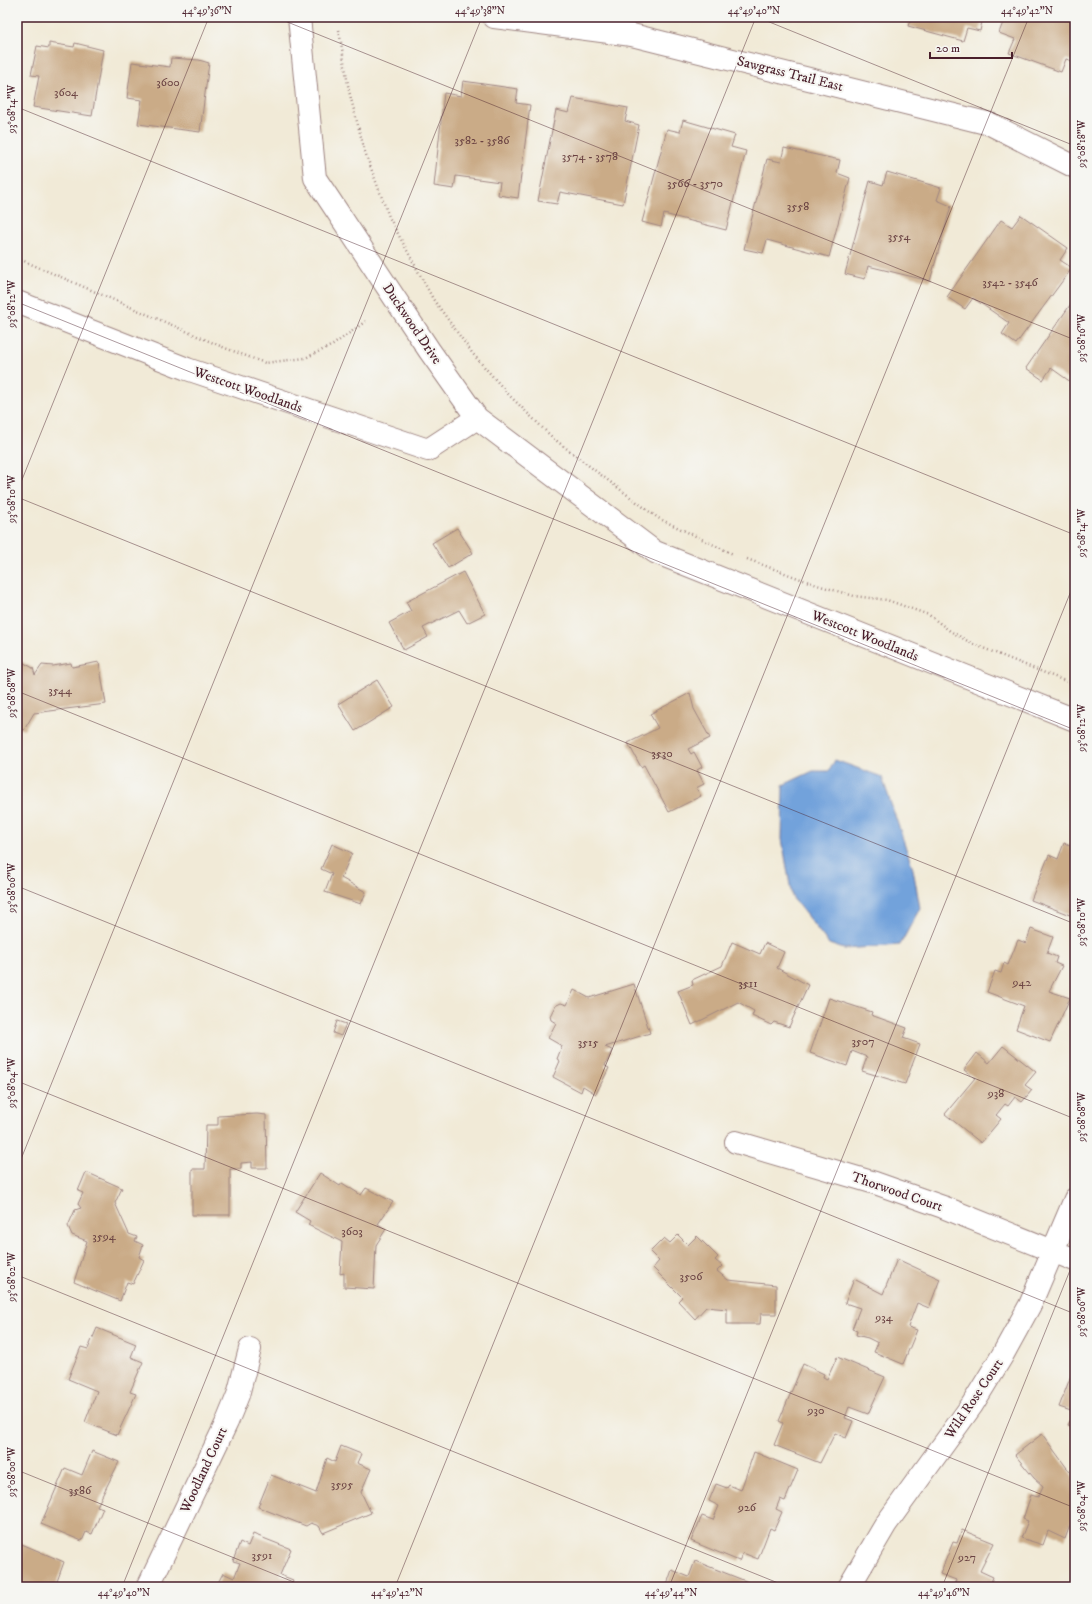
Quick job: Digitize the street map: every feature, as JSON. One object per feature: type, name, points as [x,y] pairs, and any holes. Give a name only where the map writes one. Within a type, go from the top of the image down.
[{"type":"street","name":"Duckwood Drive","points":[[299,17],[315,178],[429,350],[477,418],[655,552]]},
{"type":"street","name":"Sawgrass Trail East","points":[[494,17],[632,35],[990,124],[1075,167]]},
{"type":"street","name":"Westcott Woodlands","points":[[17,302],[187,369],[428,450],[477,418]]},
{"type":"street","name":"Westcott Woodlands","points":[[655,552],[1075,720]]},
{"type":"street","name":"Thorwood Court","points":[[736,1142],[875,1183],[943,1207],[1075,1260]]},
{"type":"street","name":"Wild Rose Court","points":[[849,1587],[886,1524],[972,1405],[1002,1356],[1030,1304],[1075,1199]]},
{"type":"street","name":"Woodland Court","points":[[148,1587],[227,1422],[238,1395],[250,1349]]},
{"type":"path","points":[[339,30],[349,91],[363,145],[389,217],[433,299],[473,354],[509,395],[553,438],[597,472],[658,518],[736,555]]},
{"type":"path","points":[[17,258],[265,364],[305,358],[333,345],[366,321]]},
{"type":"path","points":[[743,558],[817,585],[854,596],[887,600],[929,615],[950,631],[973,644],[1075,685]]},
{"type":"water","points":[[835,760],[882,777],[913,869],[920,908],[900,945],[844,949],[829,944],[792,897],[782,839],[783,785],[813,771],[829,771]]},
{"type":"building","points":[[911,17],[983,17],[980,31],[967,28],[963,41],[908,26]]},
{"type":"building","points":[[1005,17],[1075,17],[1075,62],[1066,59],[1061,72],[1009,53],[1015,39],[999,33]]},
{"type":"building","points":[[49,43],[74,47],[75,43],[103,50],[92,116],[33,107],[39,76],[31,75],[37,46],[49,48]]},
{"type":"building","points":[[171,58],[199,60],[209,63],[200,132],[138,124],[142,100],[127,98],[132,62],[170,67]]},
{"type":"building","points":[[463,81],[518,89],[516,103],[530,105],[518,198],[498,195],[500,182],[456,176],[454,189],[434,186],[444,93],[461,96]]},
{"type":"building","points":[[573,98],[628,108],[625,121],[639,125],[623,204],[560,192],[557,204],[538,201],[556,110],[569,113]]},
{"type":"building","points":[[683,120],[735,135],[731,147],[746,151],[726,230],[664,214],[661,227],[642,222],[667,129],[680,132]]},
{"type":"building","points":[[784,148],[840,160],[837,173],[850,178],[829,257],[767,240],[763,253],[744,249],[767,159],[781,162]]},
{"type":"building","points":[[887,172],[941,188],[937,200],[951,206],[930,281],[868,266],[865,279],[845,274],[870,181],[883,185]]},
{"type":"building","points":[[1021,215],[1068,248],[1060,260],[1072,268],[1016,344],[1002,334],[1009,323],[973,298],[965,309],[947,297],[1001,220],[1012,227]]},
{"type":"building","points":[[1075,298],[1075,385],[1051,368],[1043,380],[1026,368]]},
{"type":"building","points":[[457,528],[473,553],[448,568],[432,543]]},
{"type":"building","points":[[463,572],[485,614],[467,623],[459,610],[423,628],[428,637],[404,650],[389,623],[411,611],[406,602]]},
{"type":"building","points":[[17,659],[33,668],[35,675],[42,665],[53,666],[71,663],[72,667],[99,662],[106,704],[34,713],[24,730],[17,728]]},
{"type":"building","points":[[377,680],[394,707],[355,731],[338,704]]},
{"type":"building","points":[[690,693],[694,709],[710,738],[688,749],[691,754],[694,752],[702,767],[697,770],[704,784],[696,788],[701,796],[669,812],[644,765],[641,767],[628,743],[658,728],[650,714]]},
{"type":"building","points":[[1064,843],[1075,847],[1075,917],[1031,900],[1049,855],[1058,859]]},
{"type":"building","points":[[332,844],[352,853],[341,878],[366,892],[361,904],[325,892],[332,874],[321,869]]},
{"type":"building","points":[[1031,929],[1053,937],[1047,953],[1057,957],[1055,963],[1062,966],[1049,991],[1070,998],[1050,1042],[1016,1029],[1024,1006],[987,992],[995,971],[1001,973],[1004,963],[1008,965],[1018,940],[1026,943]]},
{"type":"building","points":[[732,942],[760,954],[765,943],[784,952],[777,968],[808,985],[789,1027],[774,1022],[771,1025],[752,1016],[754,1011],[738,1002],[692,1025],[678,991],[693,985],[692,980],[722,966]]},
{"type":"building","points":[[634,984],[650,1033],[605,1047],[612,1050],[605,1066],[609,1068],[596,1094],[583,1086],[581,1092],[553,1077],[560,1061],[557,1059],[562,1046],[548,1038],[556,1023],[551,1020],[550,1016],[555,1006],[561,1003],[567,1005],[574,990],[589,998]]},
{"type":"building","points":[[829,998],[872,1012],[871,1015],[907,1028],[903,1038],[920,1044],[905,1084],[862,1071],[867,1057],[852,1051],[847,1066],[810,1053]]},
{"type":"building","points":[[337,1021],[346,1024],[341,1036],[333,1033]]},
{"type":"building","points":[[1003,1046],[1036,1072],[1025,1085],[1032,1090],[1022,1102],[1015,1097],[1008,1106],[1005,1104],[996,1115],[1001,1119],[981,1143],[945,1114],[975,1078],[964,1070],[977,1053],[989,1063]]},
{"type":"building","points":[[266,1115],[267,1168],[252,1168],[252,1162],[241,1163],[241,1169],[230,1169],[230,1215],[192,1215],[192,1169],[205,1169],[206,1125],[218,1125],[218,1116]]},
{"type":"building","points":[[86,1172],[122,1188],[115,1203],[129,1234],[137,1237],[135,1241],[143,1245],[139,1257],[144,1260],[133,1284],[127,1282],[120,1301],[74,1282],[87,1241],[72,1235],[68,1226],[75,1210],[81,1208],[78,1204],[83,1193],[78,1191]]},
{"type":"building","points":[[320,1173],[340,1186],[342,1183],[361,1195],[366,1188],[393,1202],[378,1224],[386,1229],[376,1245],[374,1289],[344,1287],[344,1273],[340,1274],[342,1242],[308,1225],[310,1221],[295,1212]]},
{"type":"building","points":[[678,1235],[688,1245],[697,1236],[718,1257],[715,1260],[722,1266],[717,1271],[728,1280],[776,1285],[776,1314],[761,1314],[760,1324],[727,1324],[727,1309],[706,1307],[695,1319],[678,1301],[682,1297],[653,1268],[659,1261],[650,1252],[664,1238],[670,1243]]},
{"type":"building","points":[[897,1259],[940,1279],[929,1308],[917,1303],[908,1327],[917,1330],[903,1364],[874,1352],[878,1343],[868,1338],[856,1335],[857,1331],[852,1329],[860,1308],[845,1303],[854,1279],[883,1294]]},
{"type":"building","points":[[97,1328],[136,1344],[131,1357],[143,1362],[130,1392],[136,1394],[117,1435],[85,1422],[97,1391],[68,1379],[81,1347],[88,1349]]},
{"type":"building","points":[[837,1357],[885,1377],[868,1414],[849,1407],[845,1418],[853,1421],[846,1438],[835,1433],[820,1463],[774,1445],[783,1423],[779,1421],[803,1364],[824,1374],[823,1377],[827,1379]]},
{"type":"building","points":[[1075,1365],[1075,1428],[1068,1425],[1074,1412],[1059,1407]]},
{"type":"building","points":[[1042,1434],[1075,1479],[1075,1521],[1072,1520],[1065,1539],[1048,1531],[1043,1545],[1021,1538],[1028,1521],[1023,1519],[1031,1495],[1038,1497],[1043,1486],[1034,1478],[1015,1455]]},
{"type":"building","points":[[341,1446],[361,1454],[357,1463],[371,1469],[361,1492],[371,1513],[323,1533],[319,1526],[311,1523],[306,1526],[258,1507],[271,1475],[316,1493],[327,1458],[335,1462]]},
{"type":"building","points":[[92,1451],[119,1462],[97,1506],[103,1508],[92,1534],[86,1532],[82,1541],[41,1524],[65,1468],[82,1475]]},
{"type":"building","points":[[754,1452],[798,1470],[785,1501],[780,1499],[776,1509],[782,1512],[774,1530],[770,1528],[758,1559],[743,1553],[739,1561],[691,1541],[702,1516],[713,1520],[719,1506],[709,1501],[716,1484],[727,1488],[729,1485],[741,1490]]},
{"type":"building","points":[[962,1530],[994,1543],[980,1571],[993,1577],[989,1587],[953,1587],[956,1580],[940,1574],[953,1542],[957,1543]]},
{"type":"building","points":[[253,1534],[291,1549],[280,1575],[293,1580],[290,1587],[216,1587],[223,1573],[234,1578],[240,1563],[233,1561],[240,1542],[248,1546]]},
{"type":"building","points":[[17,1542],[64,1562],[55,1587],[32,1587],[17,1582]]},
{"type":"building","points":[[695,1561],[748,1582],[747,1587],[666,1587],[672,1570],[689,1577]]}]
